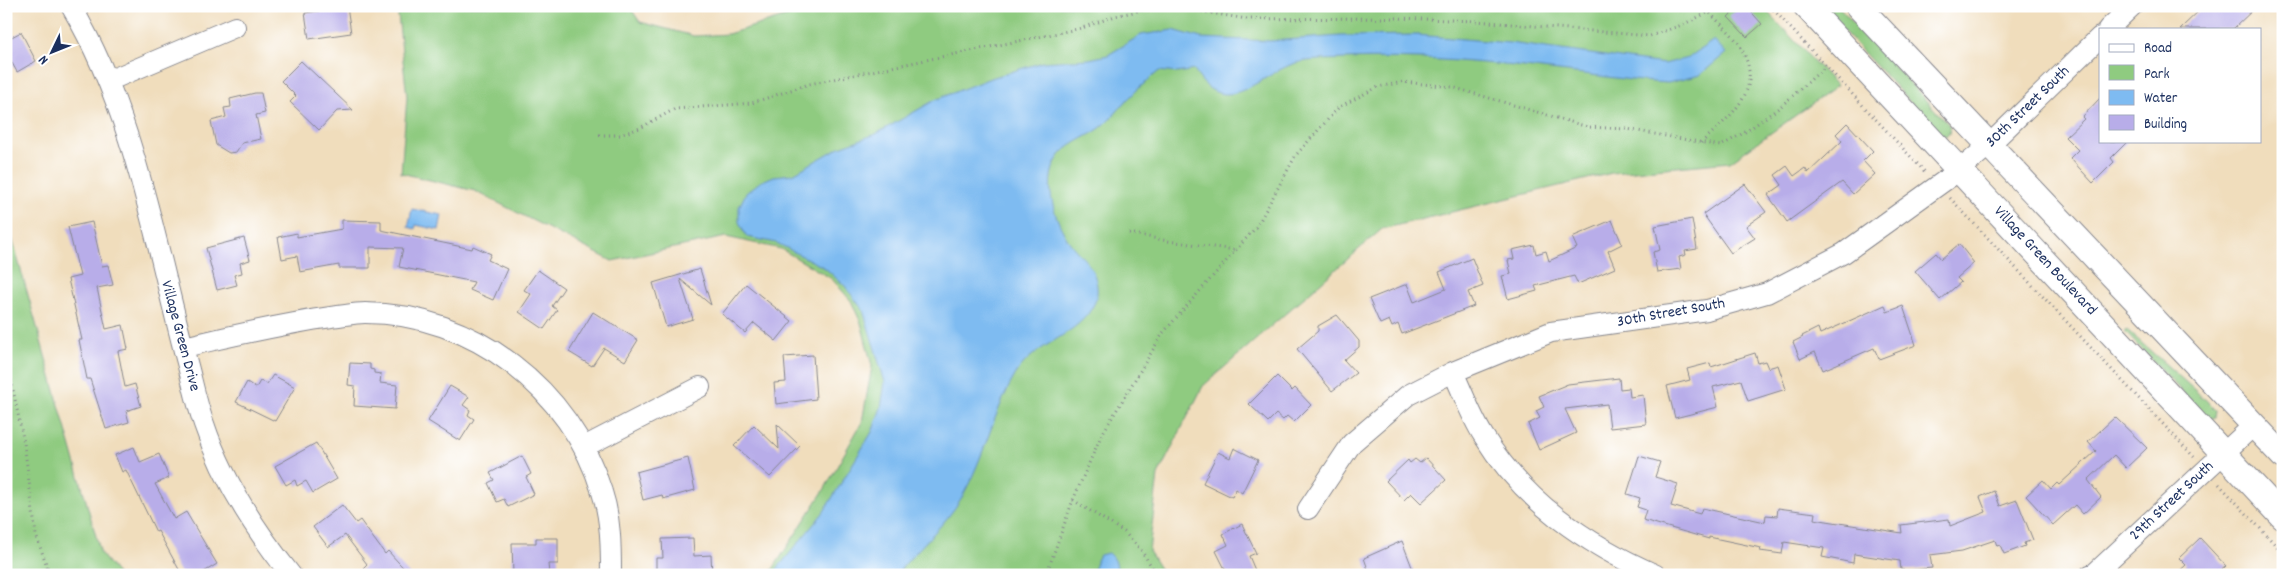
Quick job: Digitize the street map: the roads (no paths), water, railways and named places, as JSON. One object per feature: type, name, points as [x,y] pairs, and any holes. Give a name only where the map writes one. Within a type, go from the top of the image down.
[{"type":"street","name":"Village Green Drive","points":[[71,6],[108,82],[141,178],[204,425],[231,486],[290,575]]},
{"type":"street","name":"Village Green Boulevard","points":[[1806,6],[1961,169],[2214,462],[2283,517]]},
{"type":"street","points":[[1858,6],[1988,146],[2283,456]]},
{"type":"street","points":[[2109,28],[2132,6]]},
{"type":"street","points":[[108,82],[235,27]]},
{"type":"street","name":"30th Street South","points":[[1308,509],[1352,444],[1408,395],[1453,372],[1551,332],[1707,310],[1767,293],[1844,253],[1961,169],[1988,146],[2099,38]]},
{"type":"street","points":[[183,347],[301,321],[365,313],[420,320],[471,337],[519,368],[556,406],[584,447],[602,493],[611,537],[611,575]]},
{"type":"street","points":[[1453,372],[1483,435],[1524,488],[1564,524],[1613,556],[1656,575]]},
{"type":"street","points":[[584,447],[700,387]]},
{"type":"street","name":"29th Street South","points":[[2094,574],[2254,425]]},
{"type":"water","points":[[1173,30],[1201,38],[1270,41],[1341,36],[1417,35],[1510,43],[1664,64],[1688,58],[1714,40],[1726,53],[1700,75],[1668,83],[1478,62],[1370,58],[1316,60],[1296,63],[1239,92],[1228,94],[1216,92],[1205,84],[1194,70],[1177,73],[1159,71],[1141,86],[1105,124],[1066,149],[1055,164],[1051,175],[1050,187],[1055,211],[1064,234],[1093,272],[1097,287],[1095,302],[1088,314],[1079,323],[1035,353],[1017,372],[1002,402],[970,482],[955,508],[896,575],[772,575],[823,513],[872,432],[881,408],[885,382],[863,310],[845,286],[825,268],[777,243],[747,237],[739,222],[739,207],[746,193],[760,182],[774,176],[793,174],[840,147],[876,134],[935,100],[988,79],[1043,62],[1089,59],[1108,55],[1141,35]]},
{"type":"water","points":[[412,209],[442,215],[439,230],[416,225],[415,229],[408,227]]},
{"type":"water","points":[[1108,553],[1115,560],[1119,575],[1092,575],[1100,555]]}]
